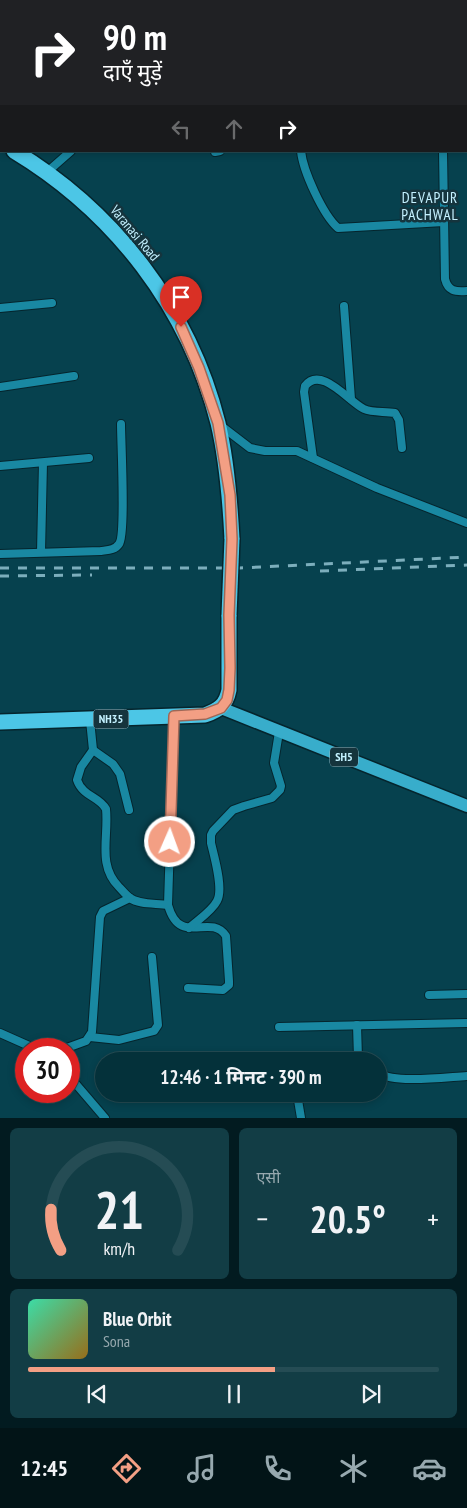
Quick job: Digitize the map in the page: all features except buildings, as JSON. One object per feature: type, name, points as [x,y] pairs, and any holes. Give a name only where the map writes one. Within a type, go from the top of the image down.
[{"type":"highway","name":"Varanasi Road","points":[[15,152],[96,212],[135,255],[160,291],[181,327],[199,368],[218,423],[230,495],[232,539],[229,690],[227,700],[221,708]]},
{"type":"highway","name":"NH35","points":[[0,722],[174,716],[205,714],[221,708]]},
{"type":"main road","name":"SH5","points":[[221,708],[467,806]]},
{"type":"street","points":[[46,173],[71,152]]},
{"type":"street","points":[[301,152],[308,178],[329,220],[338,228],[444,222]]},
{"type":"street","points":[[443,152],[445,279],[447,286],[453,291],[467,291]]},
{"type":"street","points":[[0,308],[52,303]]},
{"type":"street","points":[[344,306],[351,399]]},
{"type":"street","points":[[0,387],[74,376]]},
{"type":"street","points":[[313,458],[304,392],[305,386],[311,380],[324,381],[368,410],[395,413],[399,420],[402,448]]},
{"type":"street","points":[[218,423],[250,448],[265,451],[292,450],[378,488],[467,523]]},
{"type":"street","points":[[0,554],[101,551],[118,546],[121,540],[122,509],[121,424]]},
{"type":"street","points":[[0,466],[89,458]]},
{"type":"street","points":[[41,552],[42,463]]},
{"type":"street","points":[[174,716],[168,904],[173,918],[178,924],[189,928],[217,928],[223,930],[226,936],[229,981],[229,986],[223,990],[188,988]]},
{"type":"street","points":[[90,720],[93,750],[81,767],[77,780],[85,793],[103,804],[106,809],[106,868],[112,880],[130,898],[144,902],[168,904]]},
{"type":"street","points":[[189,928],[218,900],[219,886],[211,843],[213,831],[233,810],[272,798],[280,790],[281,786],[274,762],[278,732]]},
{"type":"street","points":[[93,750],[113,764],[120,774],[129,810]]},
{"type":"street","points":[[90,1037],[94,1022],[100,917],[107,908],[130,898]]},
{"type":"street","points":[[80,1042],[90,1037],[119,1040],[154,1031],[157,1028],[152,957]]},
{"type":"street","points":[[429,995],[467,994]]},
{"type":"street","points":[[280,1027],[467,1022]]},
{"type":"street","points":[[357,1025],[359,1052]]},
{"type":"street","points":[[0,1033],[15,1040]]},
{"type":"street","points":[[387,1077],[399,1079],[467,1076]]},
{"type":"street","points":[[80,1089],[105,1118]]},
{"type":"street","points":[[298,1102],[300,1118]]},
{"type":"railway","points":[[0,568],[240,568],[467,557]]},
{"type":"railway","points":[[320,571],[467,565]]},
{"type":"railway","points":[[0,576],[92,575]]},
{"type":"district","name":"DEVAPUR PACHWAL","points":[[430,206]]},
{"type":"route","points":[[170,842],[174,716],[205,714],[221,708],[227,700],[230,668],[229,615],[232,539],[230,495],[218,423],[199,368],[181,327]]}]
